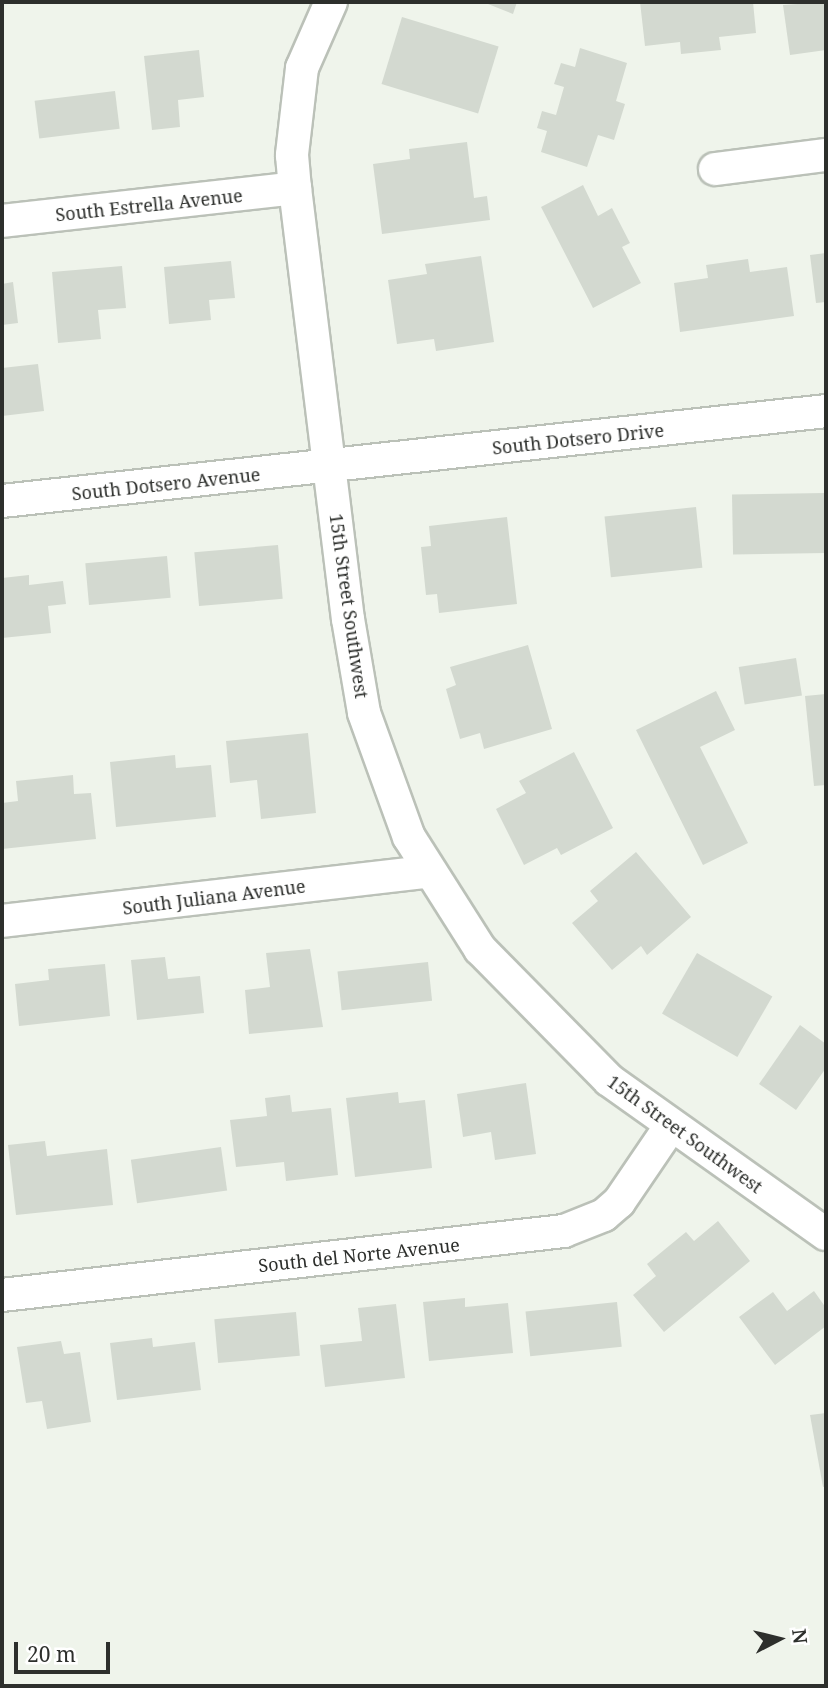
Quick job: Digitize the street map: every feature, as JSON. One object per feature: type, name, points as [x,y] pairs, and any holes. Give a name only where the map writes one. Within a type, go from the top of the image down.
[{"type":"street","name":"15th Street Southwest","points":[[331,2],[302,68],[292,155],[295,188],[364,713],[409,837],[427,872],[480,949],[538,1014],[608,1080],[670,1127],[826,1234]]},
{"type":"street","points":[[715,169],[826,155]]},
{"type":"street","name":"South Estrella Avenue","points":[[2,221],[295,188]]},
{"type":"street","name":"South Dotsero Drive","points":[[330,467],[826,411]]},
{"type":"street","name":"South Dotsero Avenue","points":[[2,501],[330,467]]},
{"type":"street","name":"South Juliana Avenue","points":[[2,921],[427,872]]},
{"type":"street","name":"South del Norte Avenue","points":[[2,1295],[564,1231],[604,1215],[619,1202],[670,1127]]},
{"type":"building","points":[[483,2],[517,2],[513,14]]},
{"type":"building","points":[[640,2],[753,2],[756,33],[719,37],[721,50],[681,54],[680,42],[645,46]]},
{"type":"building","points":[[826,2],[826,50],[790,55],[783,5]]},
{"type":"building","points":[[402,17],[499,47],[478,113],[382,84]]},
{"type":"building","points":[[580,48],[627,63],[616,101],[625,104],[614,140],[598,135],[587,167],[541,152],[547,131],[537,128],[542,111],[556,115],[564,87],[554,84],[561,63],[575,67]]},
{"type":"building","points":[[199,50],[204,97],[178,100],[180,127],[152,130],[144,56]]},
{"type":"building","points":[[115,91],[120,129],[39,139],[35,101]]},
{"type":"building","points":[[467,142],[474,198],[487,196],[490,220],[382,234],[373,164],[410,159],[409,149]]},
{"type":"building","points":[[583,185],[598,216],[612,208],[630,243],[622,247],[641,283],[593,308],[541,207]]},
{"type":"building","points":[[826,253],[826,302],[816,303],[810,255]]},
{"type":"building","points":[[481,256],[494,342],[436,351],[434,339],[397,344],[388,280],[427,274],[425,264]]},
{"type":"building","points":[[748,259],[750,272],[787,267],[794,316],[680,332],[674,283],[708,278],[706,265]]},
{"type":"building","points":[[231,261],[235,298],[209,300],[211,320],[169,324],[164,267]]},
{"type":"building","points":[[122,266],[126,308],[98,310],[101,339],[58,343],[52,272]]},
{"type":"building","points":[[13,282],[18,323],[2,325],[2,284]]},
{"type":"building","points":[[38,364],[44,411],[2,416],[2,368]]},
{"type":"building","points":[[825,493],[826,553],[733,555],[732,495]]},
{"type":"building","points":[[696,507],[702,568],[611,577],[605,517]]},
{"type":"building","points":[[507,517],[517,604],[439,613],[437,594],[426,595],[421,547],[431,546],[429,526]]},
{"type":"building","points":[[278,545],[283,599],[199,606],[194,552]]},
{"type":"building","points":[[167,556],[171,598],[89,605],[85,563]]},
{"type":"building","points":[[29,575],[29,585],[63,581],[66,604],[48,606],[51,633],[2,638],[2,578]]},
{"type":"building","points":[[528,645],[552,729],[484,749],[480,733],[460,739],[446,689],[456,685],[450,667]]},
{"type":"building","points":[[796,658],[802,696],[745,705],[739,667]]},
{"type":"building","points":[[716,691],[735,730],[700,747],[748,843],[703,865],[636,730]]},
{"type":"building","points":[[826,694],[826,785],[814,786],[805,696]]},
{"type":"building","points":[[308,733],[316,813],[261,819],[257,780],[230,783],[226,741]]},
{"type":"building","points":[[574,752],[613,828],[561,855],[557,848],[524,865],[496,809],[526,793],[519,781]]},
{"type":"building","points":[[175,755],[176,768],[211,765],[216,817],[116,827],[110,762]]},
{"type":"building","points":[[73,775],[74,794],[91,793],[96,839],[2,849],[2,803],[18,801],[16,781]]},
{"type":"building","points":[[636,852],[691,917],[647,955],[641,946],[612,970],[572,923],[598,901],[590,891]]},
{"type":"building","points":[[310,949],[323,1027],[249,1034],[245,990],[270,987],[266,953]]},
{"type":"building","points":[[697,953],[772,996],[737,1057],[662,1014]]},
{"type":"building","points":[[165,957],[168,979],[200,976],[204,1013],[137,1020],[131,960]]},
{"type":"building","points":[[428,962],[432,1001],[342,1010],[337,972]]},
{"type":"building","points":[[105,964],[110,1016],[19,1026],[15,984],[49,980],[48,969]]},
{"type":"building","points":[[800,1025],[826,1044],[826,1068],[796,1110],[759,1084]]},
{"type":"building","points":[[526,1083],[536,1154],[495,1160],[491,1132],[463,1137],[457,1094]]},
{"type":"building","points":[[398,1092],[399,1103],[425,1100],[432,1168],[355,1177],[346,1098]]},
{"type":"building","points":[[290,1095],[292,1112],[331,1108],[338,1175],[286,1181],[284,1162],[236,1167],[230,1120],[267,1116],[265,1098]]},
{"type":"building","points":[[45,1141],[47,1156],[107,1149],[113,1205],[16,1215],[8,1145]]},
{"type":"building","points":[[221,1147],[227,1191],[137,1203],[131,1160]]},
{"type":"building","points":[[718,1221],[750,1261],[664,1332],[633,1295],[656,1276],[647,1264],[686,1232],[694,1241]]},
{"type":"building","points":[[814,1291],[826,1308],[826,1326],[775,1365],[739,1317],[773,1292],[787,1311]]},
{"type":"building","points":[[465,1298],[465,1307],[508,1303],[513,1353],[429,1361],[423,1302]]},
{"type":"building","points":[[617,1302],[622,1347],[530,1356],[526,1312]]},
{"type":"building","points":[[396,1304],[405,1378],[325,1387],[320,1345],[362,1341],[358,1308]]},
{"type":"building","points":[[296,1312],[300,1356],[218,1363],[214,1319]]},
{"type":"building","points":[[152,1338],[153,1347],[195,1342],[201,1390],[117,1400],[110,1343]]},
{"type":"building","points":[[61,1341],[64,1354],[80,1352],[91,1422],[47,1429],[42,1401],[26,1403],[17,1347]]},
{"type":"building","points":[[826,1413],[826,1486],[823,1487],[810,1415]]}]
